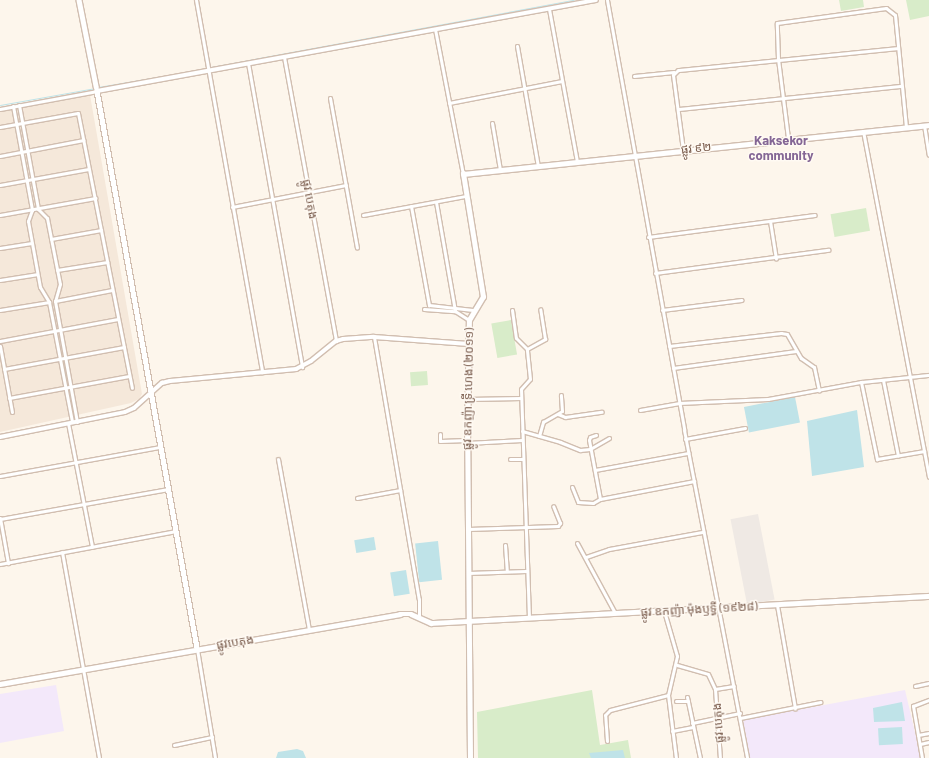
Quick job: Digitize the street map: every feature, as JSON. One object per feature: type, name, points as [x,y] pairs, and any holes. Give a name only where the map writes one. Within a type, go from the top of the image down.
[{"type":"main road","points":[[79,0],[197,648]]},
{"type":"main road","name":"ផ្លូវ ៩២","points":[[463,174],[788,138],[926,125]]},
{"type":"main road","name":"ផ្លូវ ឧកញ៉ា ទ្រី ហេង (២០១១)","points":[[463,174],[483,297],[473,310],[469,320],[468,344],[467,441],[470,758]]},
{"type":"main road","name":"ផ្លូវ ឧកញ៉ា ម៉ុងឫទ្ធី (១៩២៨)","points":[[468,622],[929,596]]},
{"type":"main road","name":"ផ្លូវបេតុង","points":[[0,684],[197,648],[400,614],[411,614],[431,623],[468,622]]},
{"type":"street","points":[[196,0],[262,372]]},
{"type":"street","points":[[0,109],[96,89],[208,71],[596,0]]},
{"type":"street","points":[[607,0],[685,439],[740,713],[747,758]]},
{"type":"street","points":[[788,138],[778,59],[776,26],[780,21],[886,8],[895,15],[897,48],[906,127]]},
{"type":"street","points":[[549,9],[577,161]]},
{"type":"street","name":"ផ្លូវ ឧកញ៉ា ទ្រី ហេង (២០១១)","points":[[436,29],[463,174]]},
{"type":"street","points":[[517,46],[538,166]]},
{"type":"street","points":[[634,76],[778,59],[897,48]]},
{"type":"street","name":"ផ្លូវ បេតុង","points":[[284,57],[336,340]]},
{"type":"street","points":[[248,63],[302,366]]},
{"type":"street","points":[[674,72],[683,150]]},
{"type":"street","points":[[449,103],[562,81]]},
{"type":"street","points":[[678,109],[902,86]]},
{"type":"street","points":[[330,98],[357,248]]},
{"type":"street","points":[[19,105],[38,209],[47,218],[60,284],[55,301],[65,358],[75,462],[92,547]]},
{"type":"street","points":[[13,106],[32,210],[28,221],[37,274],[40,287],[49,302],[60,359],[68,387]]},
{"type":"street","points":[[0,127],[78,113],[132,388]]},
{"type":"street","points":[[492,123],[500,170]]},
{"type":"street","points":[[926,125],[929,155]]},
{"type":"street","points":[[863,131],[929,477]]},
{"type":"street","points":[[0,156],[83,140]]},
{"type":"street","points":[[0,185],[89,169]]},
{"type":"street","points":[[232,206],[346,185]]},
{"type":"street","points":[[363,215],[466,196]]},
{"type":"street","points":[[0,215],[95,198]]},
{"type":"street","points":[[436,202],[456,307],[455,311]]},
{"type":"street","points":[[411,206],[429,305],[473,310]]},
{"type":"street","points":[[648,237],[815,215]]},
{"type":"street","points":[[770,221],[776,259]]},
{"type":"street","points":[[51,239],[100,230]]},
{"type":"street","points":[[0,248],[32,243]]},
{"type":"street","points":[[655,274],[776,259],[828,250]]},
{"type":"street","points":[[57,270],[107,262]]},
{"type":"street","points":[[0,280],[37,274]]},
{"type":"street","points":[[0,310],[112,290]]},
{"type":"street","points":[[662,310],[740,300]]},
{"type":"street","points":[[424,309],[455,311],[469,320]]},
{"type":"street","points":[[527,349],[544,339],[540,309]]},
{"type":"street","points":[[512,310],[516,338],[527,349],[530,379],[522,386],[521,398],[528,618]]},
{"type":"street","points":[[0,340],[118,319]]},
{"type":"street","points":[[669,346],[781,333],[787,334],[796,351],[814,367],[819,390]]},
{"type":"street","points":[[374,337],[419,599],[419,618]]},
{"type":"street","points":[[0,437],[134,408],[162,383],[170,381],[262,372],[302,366],[336,340],[374,337],[468,344]]},
{"type":"street","points":[[0,346],[12,412]]},
{"type":"street","points":[[4,369],[124,347]]},
{"type":"street","points":[[673,368],[796,351]]},
{"type":"street","points":[[640,410],[679,403],[768,399],[861,382],[929,374]]},
{"type":"street","points":[[9,398],[129,376]]},
{"type":"street","points":[[883,380],[898,456]]},
{"type":"street","points":[[861,382],[875,457],[880,459],[924,451]]},
{"type":"street","points":[[539,436],[543,422],[558,414],[563,408],[561,395]]},
{"type":"street","points":[[468,399],[521,398]]},
{"type":"street","points":[[558,414],[565,417],[602,412]]},
{"type":"street","points":[[685,439],[745,428]]},
{"type":"street","points":[[522,431],[580,450],[590,449],[609,438]]},
{"type":"street","points":[[440,434],[440,441],[522,440]]},
{"type":"street","points":[[596,435],[590,437],[590,449],[600,499]]},
{"type":"street","points":[[0,476],[160,447]]},
{"type":"street","points":[[595,470],[688,453]]},
{"type":"street","points":[[278,459],[309,629]]},
{"type":"street","points":[[510,459],[523,459]]},
{"type":"street","points":[[572,487],[580,503],[593,503],[600,499],[694,481]]},
{"type":"street","points":[[8,562],[0,519],[168,489]]},
{"type":"street","points":[[357,498],[400,490]]},
{"type":"street","points":[[468,529],[525,528],[560,525],[553,506]]},
{"type":"street","points":[[0,564],[176,531]]},
{"type":"street","points":[[586,557],[609,549],[703,532]]},
{"type":"street","points":[[577,543],[586,557],[615,614]]},
{"type":"street","points":[[505,545],[507,572]]},
{"type":"street","points":[[62,552],[99,758]]},
{"type":"street","points":[[468,572],[526,571]]},
{"type":"street","points":[[777,604],[795,708]]},
{"type":"street","points":[[664,611],[677,656],[677,666],[668,695],[676,758]]},
{"type":"street","points":[[197,648],[215,758]]},
{"type":"street","points":[[677,666],[708,674],[715,689],[734,686]]},
{"type":"street","points":[[915,686],[929,683]]},
{"type":"street","name":"ផ្លូវ បេតុង","points":[[715,689],[720,758]]},
{"type":"street","points":[[607,741],[606,715],[610,710],[668,695]]},
{"type":"street","points":[[676,701],[688,699],[692,725],[700,758]]},
{"type":"street","points":[[922,758],[913,706],[929,700]]},
{"type":"street","points":[[740,718],[820,702]]},
{"type":"street","points":[[672,732],[717,718],[740,713]]},
{"type":"street","points":[[918,735],[929,733]]},
{"type":"street","points":[[174,745],[212,737]]},
{"type":"street","points":[[920,744],[929,742]]},
{"type":"shaded area","points":[[90,95],[142,394],[139,399],[131,403],[0,432],[0,112]]},
{"type":"shaded area","points":[[758,514],[775,599],[747,605],[731,519]]},
{"type":"shaded area","points":[[56,685],[64,731],[0,743],[0,694]]},
{"type":"shaded area","points":[[905,690],[921,758],[750,758],[743,720]]},
{"type":"green space","points":[[839,0],[863,0],[864,7],[841,11]]},
{"type":"green space","points":[[906,0],[929,0],[929,16],[910,20]]},
{"type":"green space","points":[[866,208],[870,231],[835,237],[831,214]]},
{"type":"green space","points":[[511,320],[517,354],[497,358],[491,323]]},
{"type":"green space","points":[[427,371],[428,385],[411,386],[410,372]]},
{"type":"green space","points":[[592,690],[600,745],[628,740],[631,758],[478,758],[477,712]]},
{"type":"water","points":[[795,397],[800,423],[749,432],[744,407]]},
{"type":"water","points":[[857,410],[864,467],[812,476],[807,421]]},
{"type":"water","points":[[374,537],[376,550],[356,553],[354,540]]},
{"type":"water","points":[[438,541],[442,580],[419,582],[415,543]]},
{"type":"water","points":[[406,570],[410,594],[394,596],[390,573]]},
{"type":"water","points":[[902,702],[905,721],[874,722],[873,708]]},
{"type":"water","points":[[902,727],[903,744],[879,745],[878,728]]},
{"type":"water","points":[[297,749],[303,751],[306,758],[276,758],[278,752]]},
{"type":"water","points":[[623,750],[625,758],[591,758],[589,753]]},
{"type":"waterway","points":[[211,67],[574,0]]},
{"type":"waterway","points":[[98,87],[204,69]]},
{"type":"waterway","points":[[0,105],[95,88]]},
{"type":"district","name":"Kaksekor community","points":[[781,148]]}]
